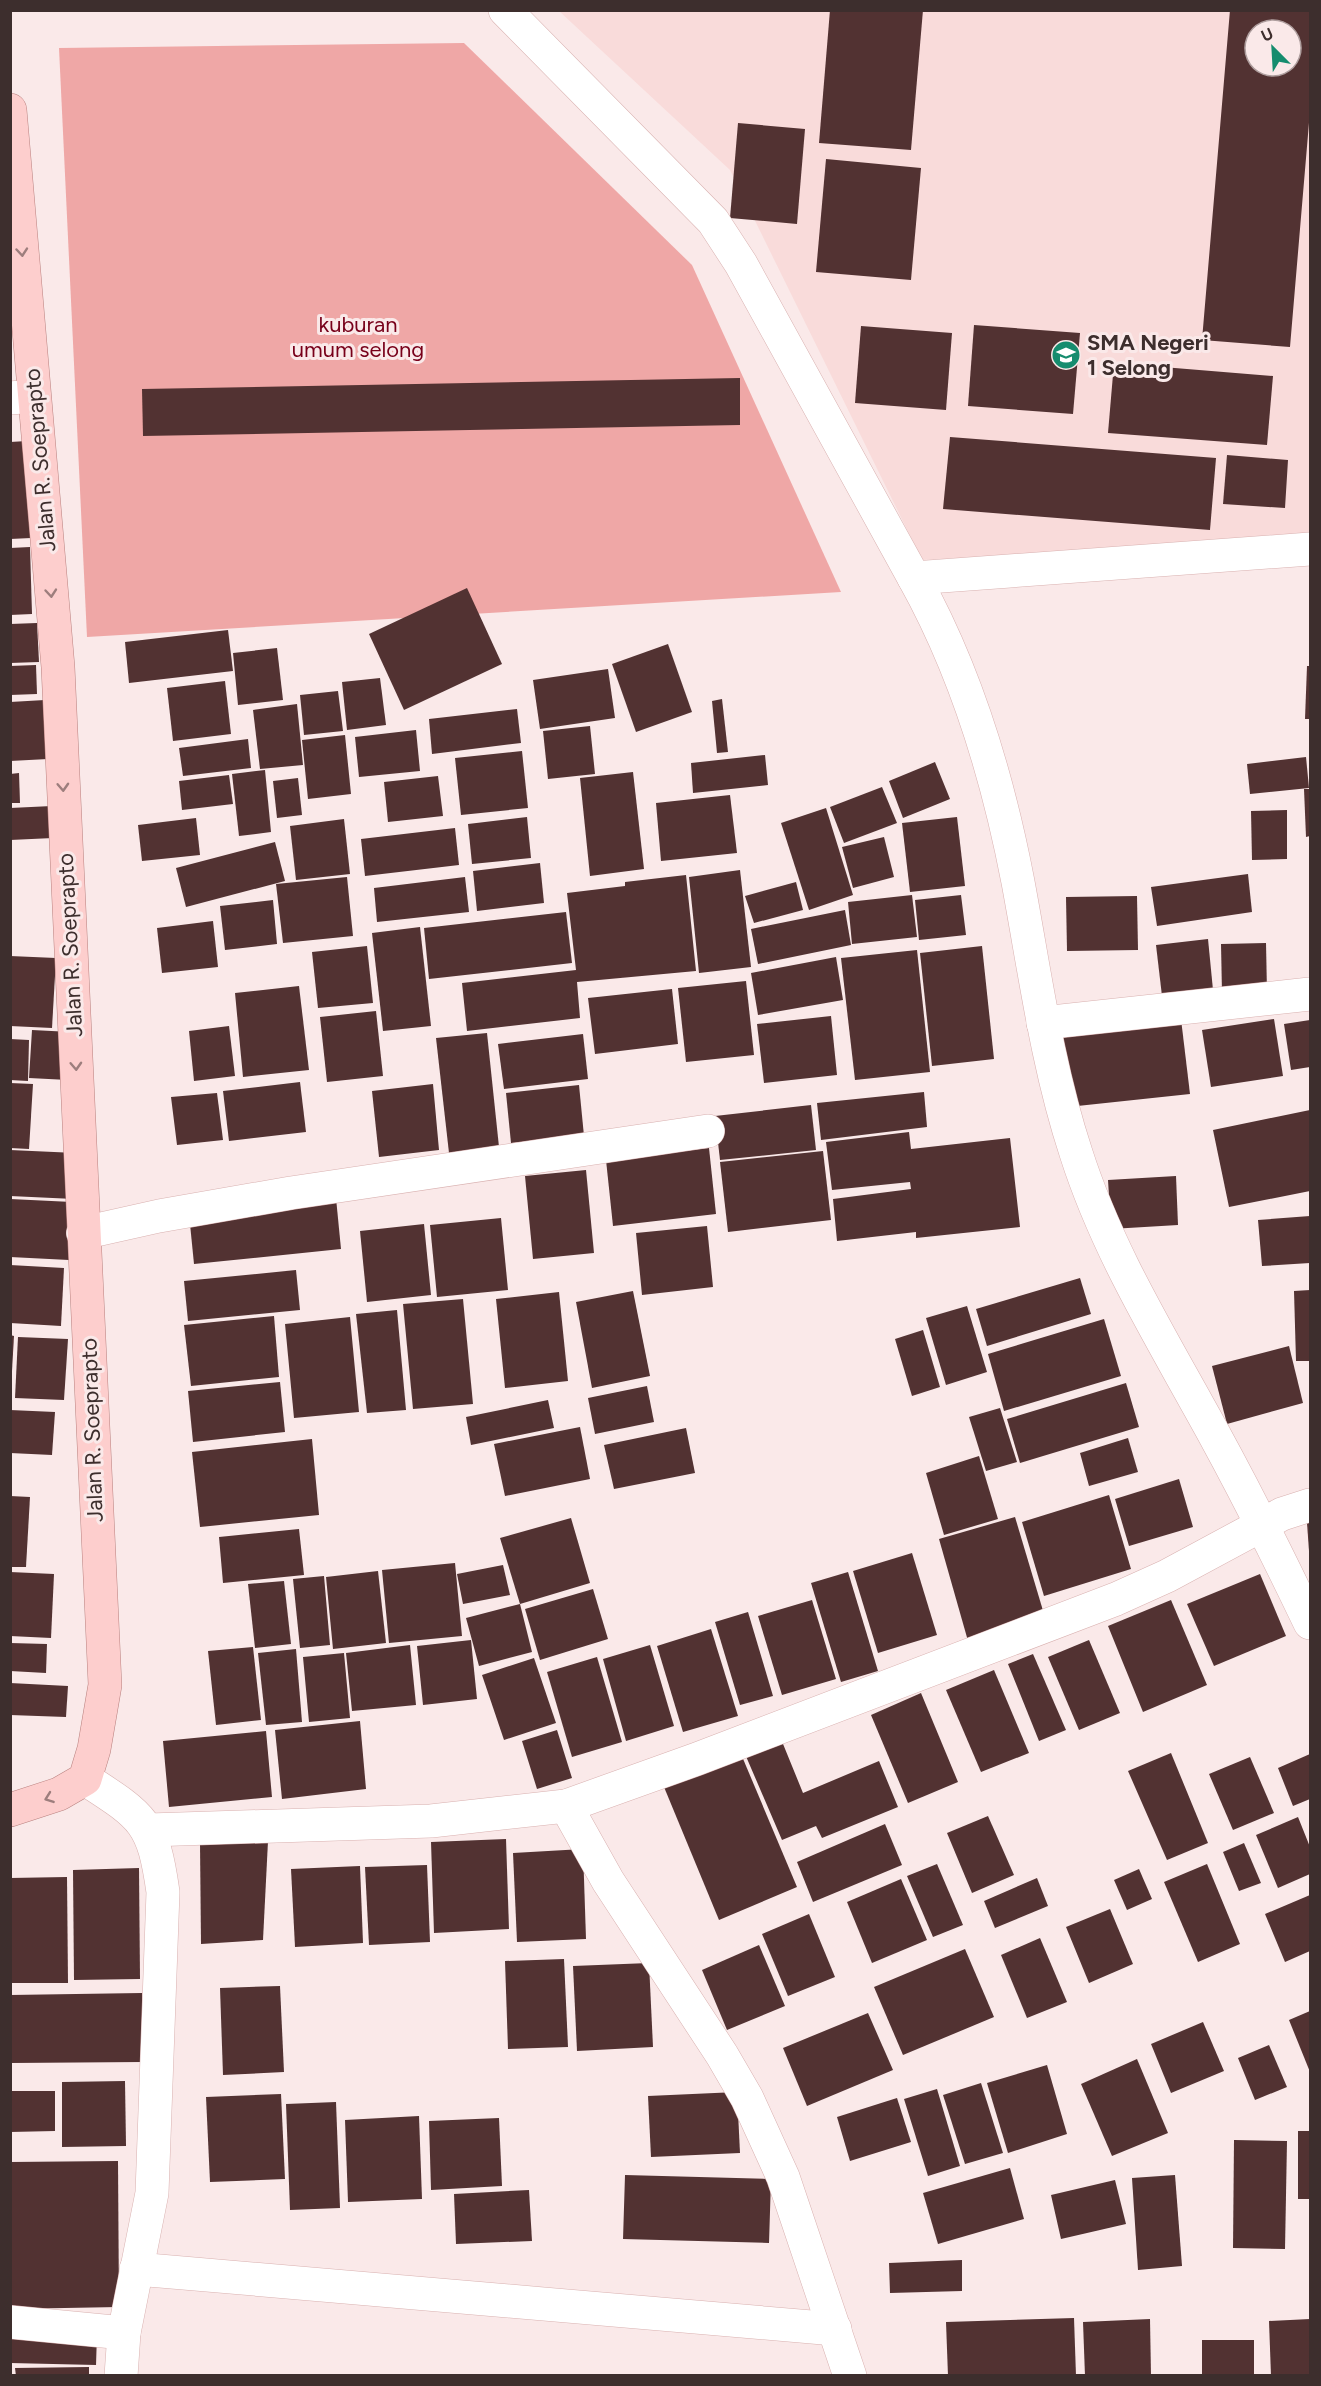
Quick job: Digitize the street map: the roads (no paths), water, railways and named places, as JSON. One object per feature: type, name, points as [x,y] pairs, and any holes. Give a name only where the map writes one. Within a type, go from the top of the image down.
[{"type":"main road","name":"Jalan R. Soeprapto","points":[[10,110],[22,397],[58,667],[105,1685],[94,1749],[85,1779]]},
{"type":"main road","points":[[10,1810],[59,1794],[85,1779]]},
{"type":"street","points":[[504,10],[713,221],[741,264],[926,600],[968,698],[985,748],[1017,879],[1044,1023],[1075,1151],[1096,1213],[1154,1328],[1264,1525],[1311,1623]]},
{"type":"street","points":[[914,578],[1311,549]]},
{"type":"street","points":[[1044,1023],[1311,994]]},
{"type":"street","points":[[83,1233],[159,1216],[291,1193],[708,1131]]},
{"type":"street","points":[[149,1830],[431,1821],[566,1806],[697,1760],[1116,1599],[1167,1576],[1282,1514],[1311,1505]]},
{"type":"street","points":[[85,1779],[126,1805],[149,1830],[158,1857],[162,1904],[152,2193],[124,2333],[122,2376]]},
{"type":"street","points":[[566,1806],[608,1881],[722,2055],[747,2098],[783,2177],[850,2376]]},
{"type":"street","points":[[136,2269],[835,2330]]},
{"type":"street","points":[[10,2322],[124,2333]]},
{"type":"place","name":"SMA Negeri 1 Selong","points":[[1066,355]]},
{"type":"park label","name":"kuburan umum selong","points":[[358,336]]}]
